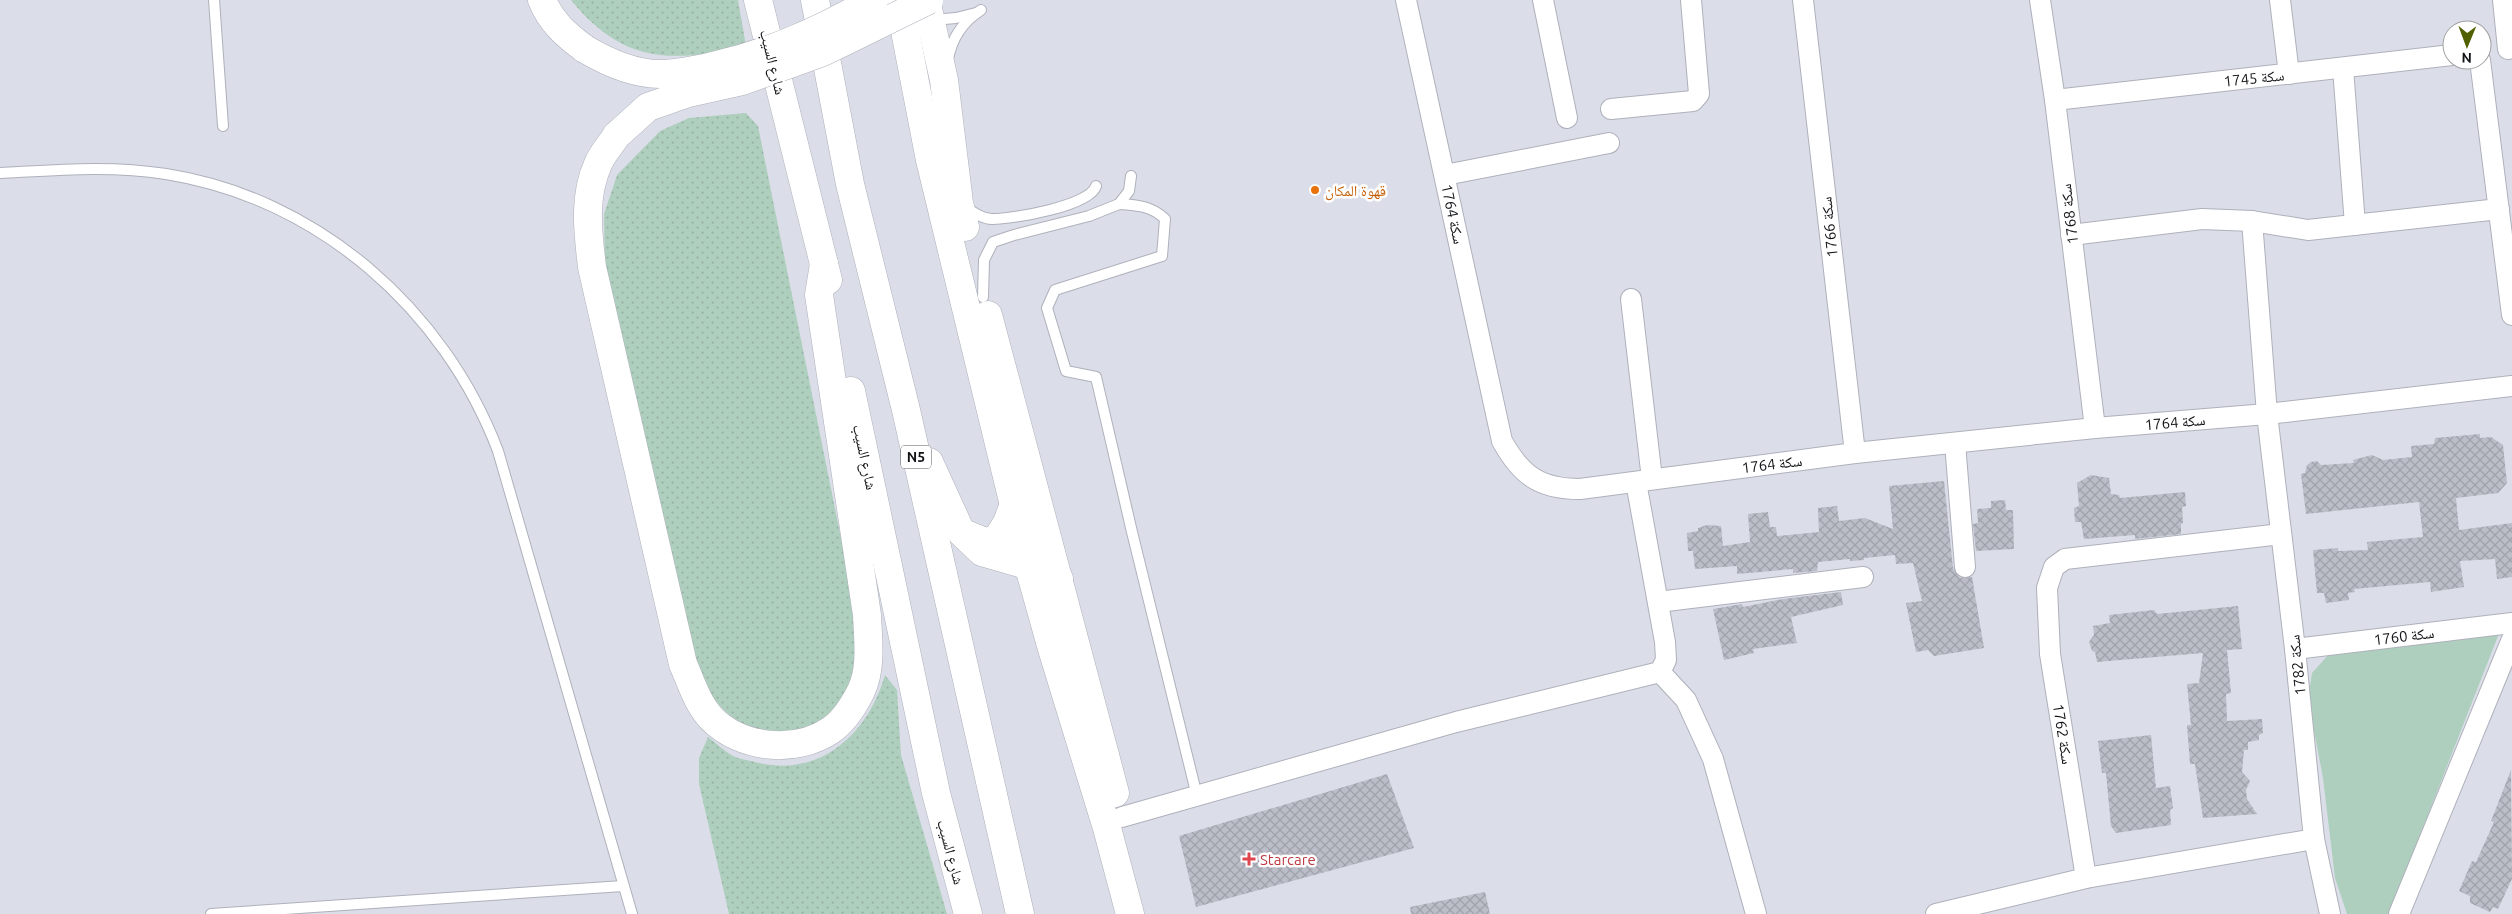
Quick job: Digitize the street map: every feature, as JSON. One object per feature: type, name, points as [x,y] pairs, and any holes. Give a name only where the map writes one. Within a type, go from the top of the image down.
[{"type":"main road","points":[[542,0],[548,14],[564,34],[585,49],[606,61],[630,69],[658,74],[683,72],[776,49],[818,30],[874,0]]},
{"type":"main road","name":"شارع السيب","points":[[758,0],[824,264],[936,793],[968,914]]},
{"type":"main road","name":"N5","points":[[816,0],[850,184],[906,410],[1020,914]]},
{"type":"main road","points":[[824,264],[819,295],[867,616],[869,662],[862,690],[846,716],[832,730],[814,739],[789,745],[757,744],[732,733],[712,718],[699,701],[683,664],[592,267],[587,226],[589,193],[598,163],[617,135],[648,108],[688,93],[777,70],[918,13]]},
{"type":"main road","points":[[918,13],[944,80],[959,202],[1122,817],[1140,914]]},
{"type":"main road","points":[[918,13],[930,160],[1029,567],[1107,828],[1130,914]]},
{"type":"main road","points":[[906,410],[961,532],[982,552],[1060,579]]},
{"type":"main road","points":[[961,532],[985,542],[997,539],[1007,523],[1014,504]]},
{"type":"street","name":"سكة 1764","points":[[1406,0],[1502,441],[1514,462],[1526,474],[1543,484],[1562,489],[1855,453],[2095,428],[2267,414],[2512,386]]},
{"type":"street","points":[[1543,0],[1567,118]]},
{"type":"street","points":[[1611,109],[1693,101],[1699,94],[1691,0]]},
{"type":"street","name":"سكة 1766","points":[[1803,0],[1855,453]]},
{"type":"street","name":"سكة 1768","points":[[2040,0],[2055,100],[2095,428]]},
{"type":"street","points":[[2280,0],[2289,74]]},
{"type":"street","points":[[2492,51],[2510,48],[2503,0]]},
{"type":"street","name":"سكة 1745","points":[[2055,100],[2442,56]]},
{"type":"street","points":[[2343,68],[2355,225]]},
{"type":"street","points":[[2481,70],[2512,315]]},
{"type":"street","points":[[1444,175],[1609,143]]},
{"type":"street","points":[[2071,235],[2202,219],[2252,222],[2308,230],[2499,208]]},
{"type":"street","name":"سكة 1782","points":[[2252,222],[2267,414],[2295,649],[2314,839],[2330,914]]},
{"type":"street","points":[[1122,817],[1456,722],[1660,672],[1666,660],[1665,642],[1658,602],[1644,480],[1631,299]]},
{"type":"street","points":[[1955,443],[1965,567]]},
{"type":"street","name":"سكة 1762","points":[[2086,878],[2050,654],[2047,588],[2054,567],[2065,559],[2281,534]]},
{"type":"street","points":[[1658,602],[1863,577]]},
{"type":"street","name":"سكة 1760","points":[[2295,649],[2512,623]]},
{"type":"street","points":[[2399,914],[2512,639]]},
{"type":"street","points":[[1660,672],[1686,700],[1713,759],[1756,914]]},
{"type":"street","points":[[1936,914],[2086,878],[2314,839]]},
{"type":"lane","points":[[214,0],[223,126]]},
{"type":"lane","points":[[918,13],[956,18],[980,11],[960,29],[951,44],[944,80]]},
{"type":"lane","points":[[0,173],[89,167],[115,168],[176,176],[242,194],[288,214],[330,239],[374,272],[416,313],[441,344],[472,392],[498,451],[632,914]]},
{"type":"lane","points":[[1119,204],[1129,191],[1131,176]]},
{"type":"lane","points":[[959,202],[972,212],[990,219],[1054,208],[1084,199],[1094,192],[1096,186]]},
{"type":"lane","points":[[983,297],[984,260],[993,242],[1014,234],[1089,216],[1119,204],[1138,205],[1156,210],[1165,219],[1162,256],[1055,290],[1047,308],[1066,370],[1096,377],[1197,796]]},
{"type":"lane","points":[[211,914],[624,886]]},
{"type":"green space","points":[[571,0],[738,0],[746,46],[694,55],[671,56],[650,53],[629,47],[610,37],[590,21]]},
{"type":"green space","points":[[746,113],[758,126],[853,598],[856,661],[852,681],[843,698],[830,714],[805,731],[794,734],[755,729],[727,713],[712,695],[694,660],[605,277],[604,214],[617,175],[660,131],[689,118]]},
{"type":"green space","points":[[2500,631],[2389,914],[2347,914],[2335,878],[2323,778],[2308,699],[2312,673],[2330,653]]},
{"type":"green space","points":[[885,675],[897,690],[901,755],[947,914],[729,914],[699,784],[699,758],[708,737],[733,756],[755,762],[779,766],[800,764],[820,758],[838,747],[854,733],[867,716]]},
{"type":"building","points":[[2480,434],[2480,438],[2491,437],[2503,445],[2507,483],[2498,493],[2456,498],[2459,530],[2512,523],[2512,577],[2497,579],[2495,559],[2460,561],[2464,587],[2431,592],[2430,582],[2354,589],[2355,592],[2348,593],[2349,600],[2326,603],[2324,593],[2317,593],[2313,550],[2338,548],[2338,551],[2368,550],[2367,542],[2423,537],[2419,502],[2306,514],[2301,474],[2305,473],[2307,465],[2317,461],[2321,465],[2354,463],[2353,460],[2372,455],[2383,460],[2412,457],[2411,446],[2434,444],[2435,438]]},
{"type":"building","points":[[2091,475],[2109,478],[2111,494],[2119,495],[2120,498],[2185,492],[2186,506],[2182,507],[2183,523],[2181,524],[2181,534],[2135,539],[2135,535],[2084,539],[2081,522],[2075,522],[2074,508],[2079,506],[2077,483]]},
{"type":"building","points":[[1944,481],[1953,568],[1960,578],[1972,577],[1984,648],[1934,656],[1928,650],[1916,652],[1906,603],[1922,601],[1913,563],[1896,564],[1895,555],[1864,558],[1864,560],[1850,561],[1850,559],[1818,562],[1817,571],[1793,573],[1793,569],[1737,574],[1737,566],[1695,569],[1693,551],[1688,551],[1687,533],[1698,531],[1698,528],[1707,525],[1721,526],[1723,546],[1750,542],[1748,514],[1768,512],[1770,527],[1776,527],[1777,536],[1819,532],[1818,508],[1837,506],[1839,521],[1865,518],[1893,529],[1889,486]]},
{"type":"building","points":[[2005,500],[2006,510],[2013,510],[2014,549],[1976,551],[1973,524],[1978,523],[1977,509],[1991,508],[1991,501]]},
{"type":"building","points":[[1841,592],[1843,605],[1791,617],[1797,643],[1753,649],[1754,653],[1724,660],[1713,609],[1742,604],[1743,607],[1783,599]]},
{"type":"building","points":[[2238,606],[2242,649],[2227,650],[2231,693],[2226,694],[2227,721],[2262,719],[2263,733],[2259,735],[2259,740],[2248,742],[2248,750],[2244,750],[2242,772],[2250,781],[2246,790],[2247,799],[2257,814],[2203,818],[2195,764],[2190,764],[2187,725],[2191,725],[2187,684],[2199,683],[2203,653],[2097,662],[2095,652],[2092,651],[2089,642],[2094,635],[2093,626],[2110,623],[2109,615],[2154,610],[2157,614]]},
{"type":"building","points":[[2151,735],[2156,788],[2170,786],[2173,808],[2170,810],[2171,825],[2116,833],[2111,826],[2106,773],[2102,773],[2098,741]]},
{"type":"building","points":[[2511,770],[2512,879],[2498,909],[2493,907],[2490,912],[2470,903],[2470,896],[2459,891],[2472,861],[2476,862],[2494,822],[2491,821]]},
{"type":"building","points":[[1387,774],[1414,848],[1196,907],[1179,836]]},
{"type":"building","points":[[1485,892],[1490,914],[1411,914],[1410,907]]},
{"type":"place","name":"قهوة المكان","points":[[1315,190]]},
{"type":"place","name":"Starcare","points":[[1249,859]]}]
